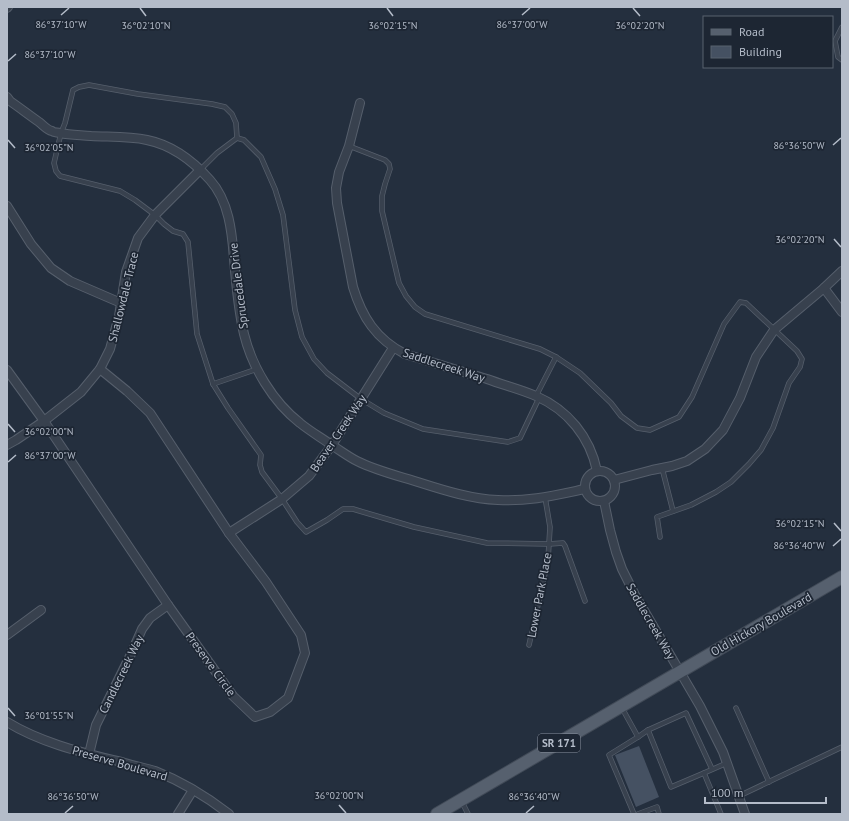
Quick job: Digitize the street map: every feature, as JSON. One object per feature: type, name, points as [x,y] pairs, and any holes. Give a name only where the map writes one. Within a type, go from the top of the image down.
[{"type":"main road","name":"Old Hickory Boulevard","points":[[437,814],[842,577]]},
{"type":"street","name":"Sprucedale Drive","points":[[7,97],[10,101],[52,132],[149,140],[176,151],[189,160],[212,182],[226,209],[230,224],[233,240],[240,314],[249,351],[257,369],[270,390],[299,422],[315,434],[355,460],[375,469],[448,492],[475,498],[515,501],[585,489]]},
{"type":"street","name":"Saddlecreek Way","points":[[360,103],[339,172],[336,188],[337,203],[353,287],[366,319],[378,334],[393,348],[405,354],[538,397],[552,404],[567,415],[580,431],[589,445],[597,471]]},
{"type":"street","name":"Shallowdale Trace","points":[[7,445],[44,421],[81,392],[100,369],[110,349],[121,303],[126,272],[138,238],[155,215],[200,170]]},
{"type":"street","points":[[7,206],[31,244],[51,268],[70,281],[121,303]]},
{"type":"street","points":[[614,480],[687,461],[705,449],[723,430],[740,398],[756,357],[774,330],[842,271]]},
{"type":"street","points":[[824,288],[842,312]]},
{"type":"street","name":"Beaver Creek Way","points":[[229,533],[282,499],[309,476],[332,445],[393,348]]},
{"type":"street","name":"Preserve Circle","points":[[7,370],[44,421],[168,605],[233,696],[255,717],[270,712],[288,698],[305,653],[301,635],[266,582],[229,533],[150,413],[127,390],[100,369]]},
{"type":"street","points":[[597,471],[608,473],[614,480],[614,491],[611,496],[604,501],[592,499],[585,489],[587,478],[592,473],[597,471]]},
{"type":"street","name":"Saddlecreek Way","points":[[604,501],[610,530],[622,569],[635,595],[680,671]]},
{"type":"street","name":"Candlecreek Way","points":[[89,754],[96,725],[131,654],[142,628],[150,618],[168,605]]},
{"type":"street","points":[[7,635],[40,610]]},
{"type":"street","points":[[680,671],[700,706],[723,752],[745,814]]},
{"type":"street","name":"Preserve Boulevard","points":[[7,722],[34,736],[60,746],[154,771],[174,779],[212,801],[228,814]]},
{"type":"street","points":[[178,814],[193,790]]},
{"type":"lane","points":[[842,26],[835,41],[838,56],[842,60]]},
{"type":"lane","points":[[237,138],[236,122],[232,114],[225,107],[89,85],[73,90],[54,163],[56,171],[60,176],[120,191],[135,200],[164,224],[183,234],[188,242],[197,334],[213,384],[260,455],[262,472],[297,522],[306,532],[343,509],[353,509],[414,527],[487,543],[549,544],[560,542],[565,546],[585,601]]},
{"type":"lane","points":[[200,170],[217,153],[237,138]]},
{"type":"lane","points":[[237,138],[244,140],[261,156],[275,188],[283,215],[295,310],[302,337],[314,359],[327,373],[361,399],[384,413],[423,429],[508,442],[520,438],[556,357]]},
{"type":"lane","points":[[348,146],[385,160],[389,164],[390,168],[382,196],[382,211],[399,283],[406,296],[415,307],[426,314],[540,349],[556,357],[580,373],[611,403],[621,416],[637,428],[650,430],[679,417],[692,398],[724,324],[740,302],[746,303],[797,351],[802,359],[800,367],[789,383],[773,428],[760,450],[749,464],[731,482],[716,492],[691,505],[657,517],[660,537]]},
{"type":"lane","points":[[213,384],[257,369]]},
{"type":"lane","points":[[661,468],[673,511]]},
{"type":"lane","name":"Lower Park Place","points":[[529,645],[548,560],[550,527],[545,497]]},
{"type":"lane","points":[[621,706],[638,737]]},
{"type":"lane","points":[[736,708],[769,782]]},
{"type":"lane","points":[[634,814],[610,755],[648,730],[686,713],[712,769]]},
{"type":"lane","points":[[648,730],[671,787],[726,763]]},
{"type":"lane","points":[[739,796],[842,747]]},
{"type":"lane","points":[[704,773],[721,814]]},
{"type":"lane","points":[[461,800],[468,814]]},
{"type":"lane","points":[[638,814],[657,807],[659,814]]},
{"type":"building","points":[[639,746],[659,797],[636,807],[615,755]]}]
